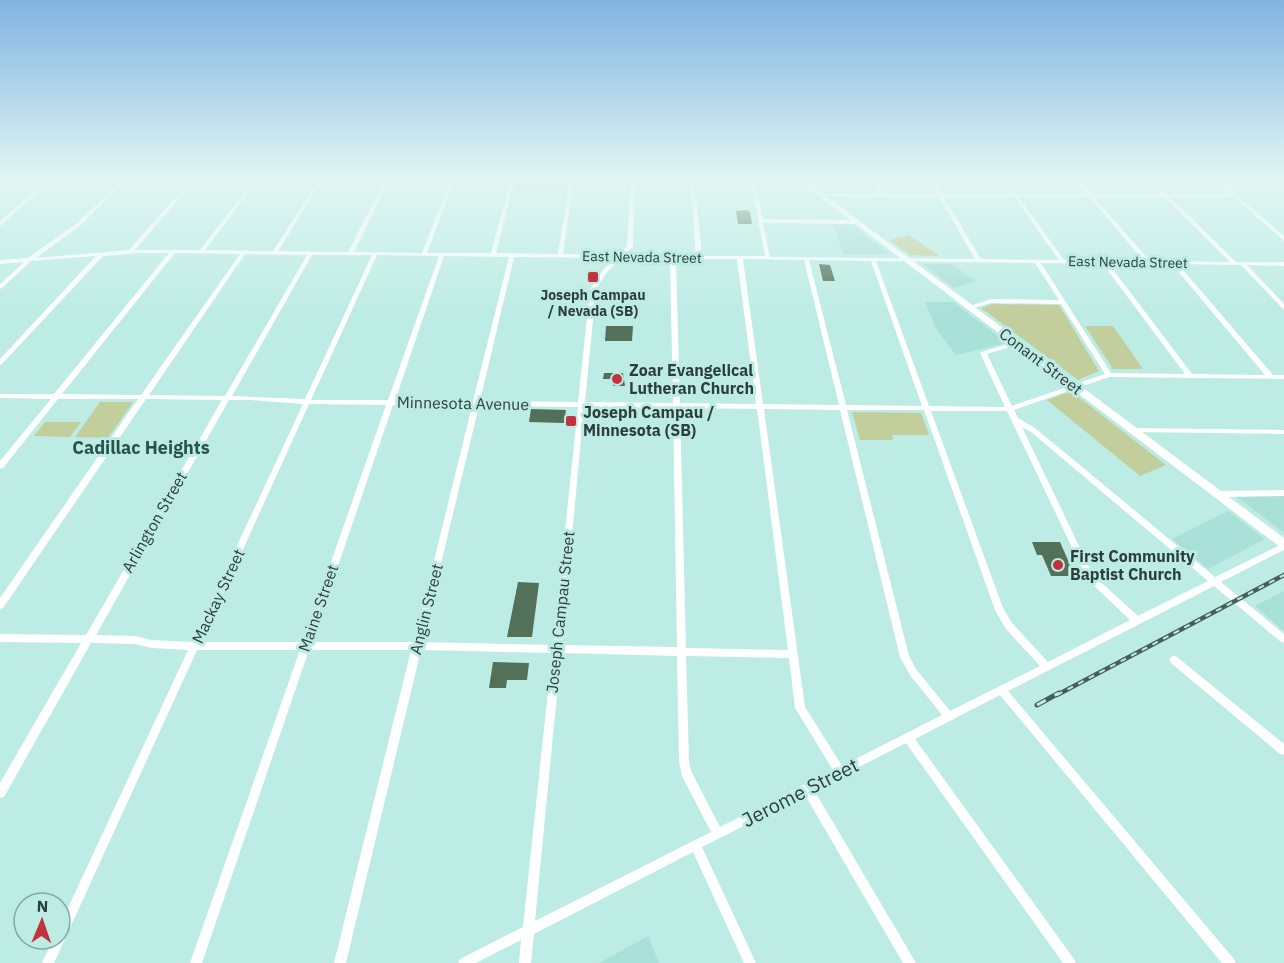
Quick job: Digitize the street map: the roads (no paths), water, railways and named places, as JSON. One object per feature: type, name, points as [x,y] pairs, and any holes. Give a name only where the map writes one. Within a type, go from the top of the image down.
[{"type":"main road","name":"Conant Street","points":[[857,223],[1284,545]]},
{"type":"street","points":[[0,287],[29,260],[81,223]]},
{"type":"street","points":[[129,252],[155,223]]},
{"type":"street","points":[[201,252],[223,223]]},
{"type":"street","points":[[274,253],[293,223]]},
{"type":"street","points":[[350,254],[366,223]]},
{"type":"street","points":[[424,254],[436,223]]},
{"type":"street","points":[[493,255],[501,223]]},
{"type":"street","points":[[560,256],[565,223]]},
{"type":"street","points":[[622,256],[632,242],[632,223]]},
{"type":"street","points":[[696,223],[699,257]]},
{"type":"street","points":[[761,223],[768,258]]},
{"type":"street","points":[[957,223],[978,261]]},
{"type":"street","points":[[1035,223],[1063,262]]},
{"type":"street","points":[[1114,223],[1148,262]]},
{"type":"street","points":[[1193,223],[1234,263]]},
{"type":"street","points":[[1266,223],[1284,239]]},
{"type":"street","name":"East Nevada Street","points":[[0,262],[129,252],[201,252],[1284,264]]},
{"type":"street","points":[[0,466],[172,252]]},
{"type":"street","points":[[0,605],[243,253]]},
{"type":"street","points":[[0,363],[101,254]]},
{"type":"street","name":"Arlington Street","points":[[0,792],[310,254]]},
{"type":"street","name":"Mackay Street","points":[[72,912],[375,254]]},
{"type":"street","name":"Maine Street","points":[[196,963],[442,255]]},
{"type":"street","name":"Anglin Street","points":[[340,963],[512,255]]},
{"type":"street","name":"Joseph Campau Street","points":[[525,963],[593,289],[609,266],[622,256]]},
{"type":"street","points":[[674,257],[686,772],[718,834]]},
{"type":"street","points":[[740,258],[802,714],[840,772]]},
{"type":"street","points":[[806,258],[905,657],[913,672],[949,717]]},
{"type":"street","points":[[873,259],[999,610],[1009,626],[1047,667]]},
{"type":"street","points":[[1037,261],[1109,375],[1284,377]]},
{"type":"street","points":[[1105,262],[1190,376]]},
{"type":"street","points":[[1173,262],[1271,377]]},
{"type":"street","points":[[1242,263],[1284,307]]},
{"type":"street","points":[[970,307],[991,301],[1062,302]]},
{"type":"street","points":[[1018,344],[983,353],[1090,577],[1137,621]]},
{"type":"street","name":"Minnesota Avenue","points":[[0,396],[308,402],[1010,409],[1109,375]]},
{"type":"street","points":[[1015,420],[1033,430],[1284,639]]},
{"type":"street","points":[[1133,430],[1284,432]]},
{"type":"street","points":[[1218,494],[1284,493]]},
{"type":"street","name":"Jerome Street","points":[[464,963],[1284,545]]},
{"type":"street","points":[[0,638],[87,639],[194,646],[417,646],[793,654]]},
{"type":"street","points":[[1174,660],[1284,750]]},
{"type":"street","points":[[1001,690],[1230,963]]},
{"type":"street","points":[[908,737],[1070,963]]},
{"type":"street","points":[[807,789],[910,963]]},
{"type":"street","points":[[696,846],[750,963]]},
{"type":"railway","points":[[1057,695],[1284,575]]},
{"type":"railway","points":[[1037,705],[1059,693]]},
{"type":"place","name":"Joseph Campau / Nevada (SB)","points":[[593,277]]},
{"type":"place","name":"Zoar Evangelical Lutheran Church","points":[[617,379]]},
{"type":"place","name":"Joseph Campau / Minnesota (SB)","points":[[571,421]]},
{"type":"place","name":"First Community Baptist Church","points":[[1058,565]]},
{"type":"district","name":"Cadillac Heights","points":[[141,447]]}]
